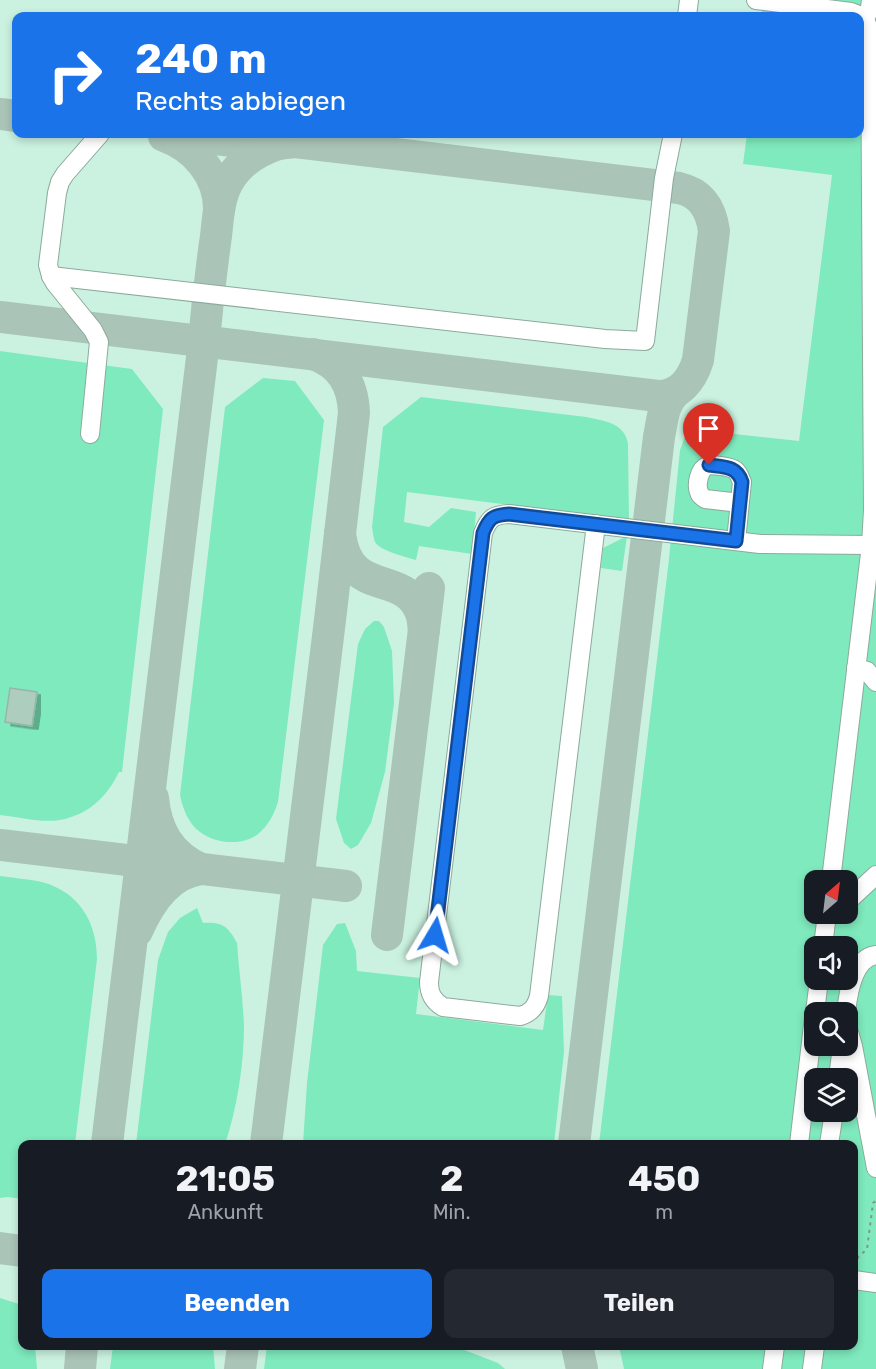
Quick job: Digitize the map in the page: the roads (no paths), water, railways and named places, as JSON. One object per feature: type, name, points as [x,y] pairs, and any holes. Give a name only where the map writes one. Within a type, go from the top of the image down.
[{"type":"lane","points":[[756,0],[851,12]]},
{"type":"lane","points":[[832,870],[871,545],[873,473],[870,39],[865,19],[871,0]]},
{"type":"lane","points":[[90,435],[99,342],[93,330],[51,276],[48,265],[60,182],[97,138]]},
{"type":"lane","points":[[51,276],[605,339],[645,341],[664,178],[671,138]]},
{"type":"lane","points":[[736,541],[740,503]]},
{"type":"lane","points":[[596,524],[537,1004],[533,1010],[520,1016],[443,1007],[432,997],[429,982],[483,533],[487,523],[499,514],[509,514],[596,524],[770,545],[871,545]]},
{"type":"lane","points":[[856,668],[867,671],[876,682]]},
{"type":"lane","points":[[858,892],[876,876]]},
{"type":"lane","points":[[858,954],[864,948],[876,943]]},
{"type":"lane","points":[[858,968],[863,961],[876,955]]},
{"type":"lane","points":[[799,1140],[809,1056]]},
{"type":"lane","points":[[856,1056],[876,1168]]},
{"type":"lane","points":[[830,1140],[832,1122]]},
{"type":"lane","points":[[858,1281],[876,1283]]},
{"type":"lane","points":[[772,1369],[774,1350]]},
{"type":"lane","points":[[812,1369],[814,1350]]}]
